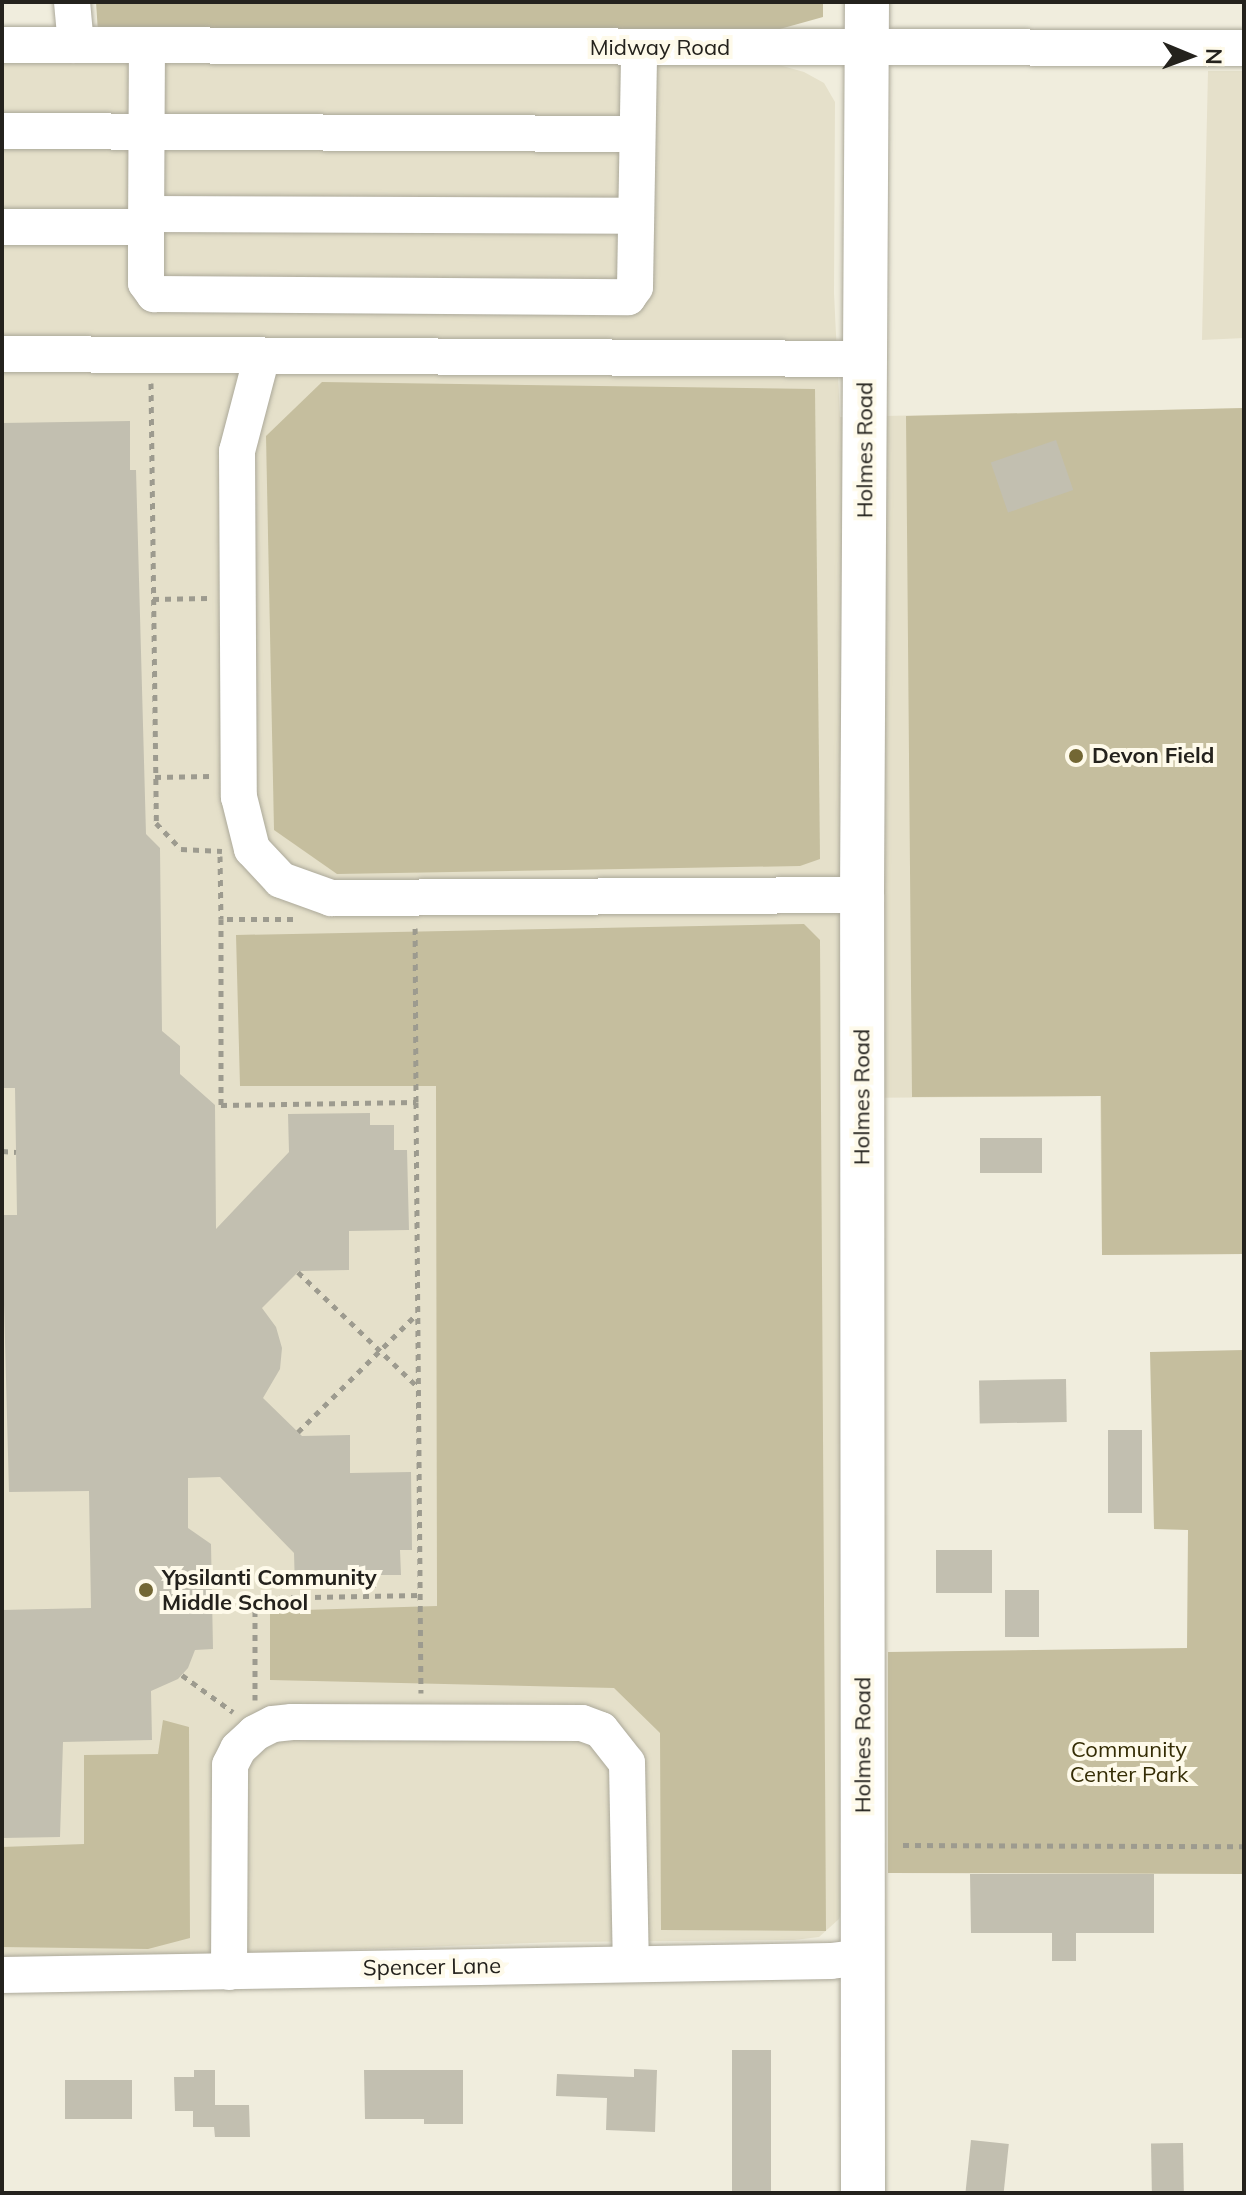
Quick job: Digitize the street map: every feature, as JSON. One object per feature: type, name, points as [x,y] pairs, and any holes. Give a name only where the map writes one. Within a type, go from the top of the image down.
[{"type":"main road","name":"Holmes Road","points":[[863,2193],[862,895],[867,2]]},
{"type":"street","points":[[72,2],[76,45]]},
{"type":"street","name":"Midway Road","points":[[2,45],[1244,48]]},
{"type":"street","points":[[147,45],[146,283],[154,294],[628,297],[635,287],[639,48]]},
{"type":"street","points":[[2,131],[637,134]]},
{"type":"street","points":[[2,227],[636,216]]},
{"type":"street","points":[[2,354],[865,359]]},
{"type":"street","points":[[262,356],[237,451],[239,797],[252,849],[281,880],[331,898],[862,895]]},
{"type":"street","points":[[229,1972],[227,1872],[230,1765],[238,1749],[255,1733],[273,1724],[292,1722],[582,1723],[601,1730],[627,1763],[631,1963]]},
{"type":"street","name":"Spencer Lane","points":[[2,1975],[831,1961],[863,1957]]},
{"type":"path","points":[[153,599],[216,598]]},
{"type":"path","points":[[155,777],[219,776]]},
{"type":"path","points":[[220,835],[221,1105],[416,1102]]},
{"type":"path","points":[[415,917],[421,1697]]},
{"type":"path","points":[[221,919],[309,918]]},
{"type":"path","points":[[2,1151],[16,1152]]},
{"type":"path","points":[[298,1272],[418,1387]]},
{"type":"path","points":[[298,1432],[418,1313]]},
{"type":"path","points":[[255,1703],[255,1598],[420,1595]]},
{"type":"path","points":[[182,1675],[234,1712]]},
{"type":"path","points":[[227,1720],[234,1712],[264,1699]]},
{"type":"path","points":[[903,1845],[1244,1846]]},
{"type":"shaded area","points":[[2,61],[779,65],[804,72],[824,83],[835,102],[834,293],[840,417],[1244,408],[1244,1254],[1102,1255],[1100,1096],[843,1098],[844,1904],[839,1919],[819,1937],[794,1940],[560,1942],[2,1962]]},
{"type":"shaded area","points":[[1208,71],[1244,71],[1244,338],[1202,340]]},
{"type":"green space","points":[[96,2],[823,2],[823,17],[762,34],[98,32]]},
{"type":"green space","points":[[322,382],[815,389],[820,859],[800,866],[337,874],[274,830],[266,436]]},
{"type":"green space","name":"Devon Field","points":[[1244,408],[1244,1254],[1102,1255],[1101,1096],[912,1097],[906,416]]},
{"type":"green space","points":[[804,924],[820,940],[826,1931],[661,1930],[660,1733],[614,1688],[270,1680],[270,1611],[437,1606],[436,1086],[240,1086],[236,935]]},
{"type":"green space","name":"Community Center Park","points":[[1244,1350],[1244,1874],[888,1873],[888,1652],[1187,1648],[1188,1530],[1154,1529],[1150,1352]]},
{"type":"green space","points":[[163,1720],[189,1727],[190,1938],[148,1949],[2,1947],[2,1847],[84,1844],[84,1755],[158,1754]]},
{"type":"building","points":[[130,421],[130,470],[136,470],[146,834],[160,848],[162,1031],[180,1046],[180,1074],[215,1105],[216,1229],[289,1152],[288,1114],[370,1113],[370,1125],[394,1125],[394,1150],[407,1150],[409,1230],[349,1231],[349,1270],[299,1271],[262,1308],[276,1327],[282,1348],[280,1369],[263,1398],[302,1436],[350,1435],[350,1473],[411,1472],[412,1550],[400,1550],[401,1575],[376,1575],[376,1588],[295,1589],[294,1553],[220,1477],[188,1478],[188,1528],[211,1544],[213,1649],[195,1650],[188,1668],[178,1679],[151,1691],[152,1740],[63,1742],[60,1837],[2,1838],[2,1610],[91,1608],[89,1491],[9,1492],[2,1215],[17,1215],[15,1088],[2,1088],[2,423]]},
{"type":"building","points":[[1056,440],[1073,490],[1008,513],[991,462]]},
{"type":"building","points":[[980,1138],[1042,1138],[1042,1173],[980,1173]]},
{"type":"building","points":[[1066,1379],[1067,1422],[980,1424],[979,1381]]},
{"type":"building","points":[[1108,1430],[1142,1430],[1142,1513],[1108,1513]]},
{"type":"building","points":[[936,1550],[992,1550],[992,1593],[936,1593]]},
{"type":"building","points":[[1005,1590],[1039,1590],[1039,1637],[1005,1637]]},
{"type":"building","points":[[970,1874],[1154,1874],[1154,1933],[1076,1933],[1076,1961],[1052,1961],[1052,1933],[971,1933]]},
{"type":"building","points":[[732,2050],[771,2050],[771,2193],[732,2193]]},
{"type":"building","points":[[634,2069],[657,2070],[655,2132],[606,2130],[607,2098],[556,2096],[557,2074],[634,2077]]},
{"type":"building","points":[[194,2070],[215,2070],[215,2105],[249,2105],[250,2137],[215,2137],[214,2127],[193,2127],[193,2111],[175,2111],[174,2077],[194,2077]]},
{"type":"building","points":[[364,2070],[463,2070],[463,2124],[424,2124],[424,2119],[365,2119]]},
{"type":"building","points":[[65,2080],[132,2080],[132,2119],[65,2119]]},
{"type":"building","points":[[971,2140],[1009,2144],[1004,2193],[965,2193]]},
{"type":"building","points":[[1183,2143],[1184,2193],[1152,2193],[1151,2144]]},
{"type":"place","name":"Devon Field","points":[[1076,756]]},
{"type":"place","name":"Ypsilanti Community Middle School","points":[[146,1590]]}]
